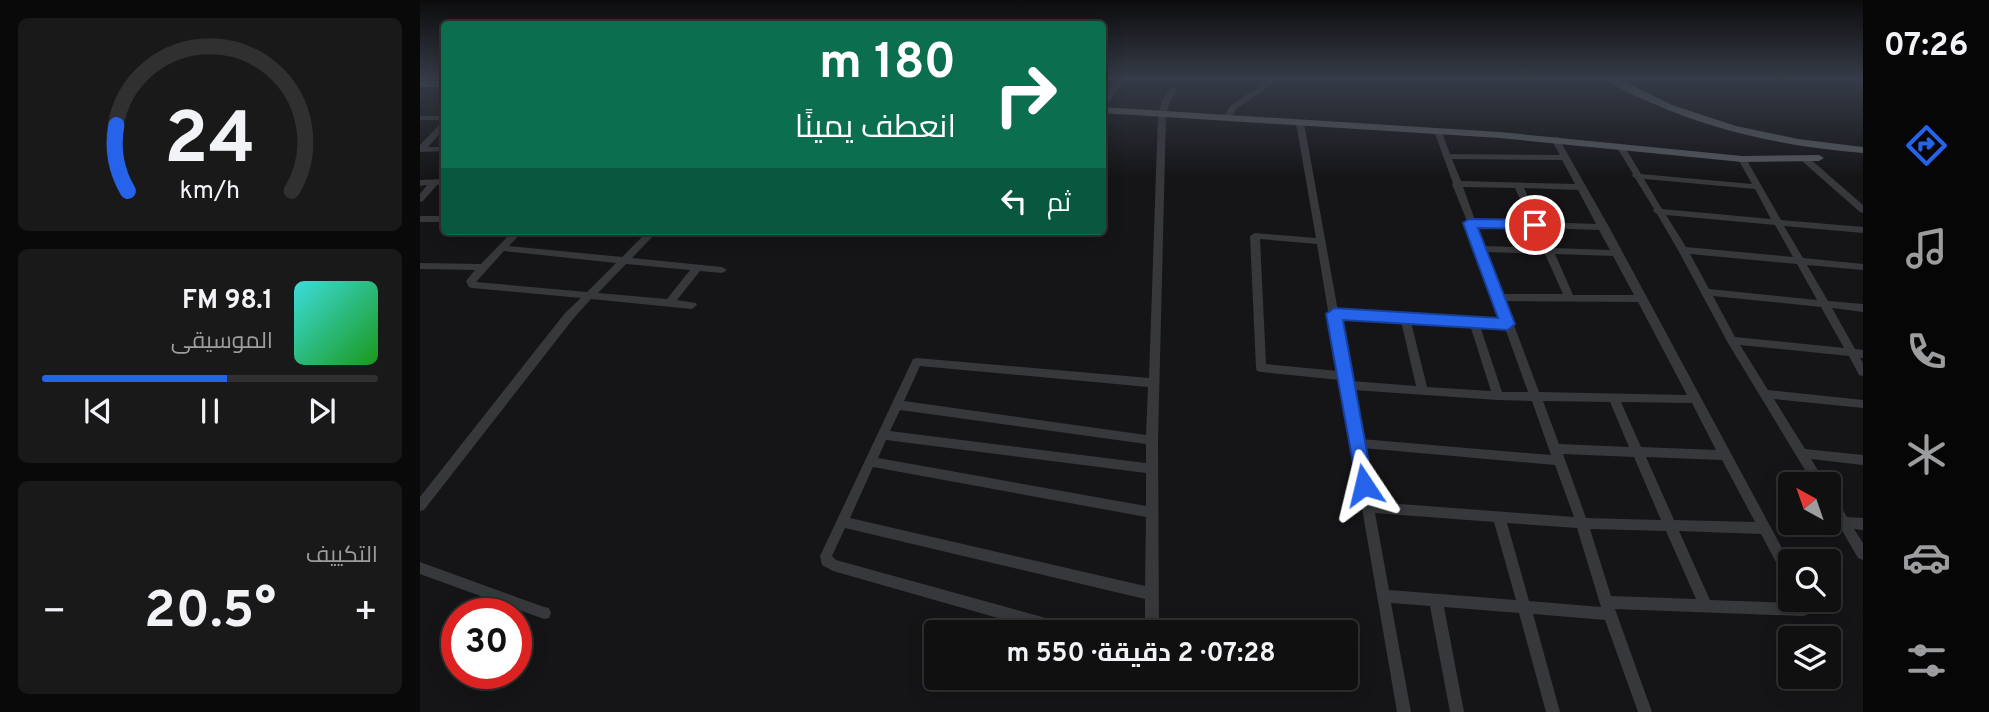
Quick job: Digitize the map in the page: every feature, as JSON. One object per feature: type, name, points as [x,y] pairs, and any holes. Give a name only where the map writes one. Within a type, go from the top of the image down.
[{"type":"main road","points":[[1124,111],[1556,139],[1742,159],[1806,160],[1863,151]]},
{"type":"main road","points":[[1680,111],[1749,131],[1813,145],[1863,151]]},
{"type":"main road","points":[[1749,131],[1823,158]]},
{"type":"main road","points":[[1772,160],[1787,157],[1796,150],[1813,145],[1830,153],[1823,158]]},
{"type":"street","points":[[1152,620],[1152,440],[1163,111]]},
{"type":"street","points":[[1227,118],[1231,111]]},
{"type":"street","points":[[420,118],[441,118]]},
{"type":"street","points":[[1300,123],[1404,712]]},
{"type":"street","points":[[420,150],[441,128]]},
{"type":"street","points":[[1438,131],[1469,223],[1582,523],[1608,608],[1645,712]]},
{"type":"street","points":[[1556,139],[1778,553]]},
{"type":"street","points":[[1620,146],[1683,250],[1732,340],[1813,472]]},
{"type":"street","points":[[420,150],[441,149]]},
{"type":"street","points":[[1446,156],[1566,158]]},
{"type":"street","points":[[1742,159],[1824,304],[1857,353],[1863,372]]},
{"type":"street","points":[[1806,160],[1863,210]]},
{"type":"street","points":[[1636,176],[1758,187]]},
{"type":"street","points":[[420,183],[439,183]]},
{"type":"street","points":[[420,199],[439,183]]},
{"type":"street","points":[[1456,184],[1582,187]]},
{"type":"street","points":[[1518,186],[1570,298]]},
{"type":"street","points":[[1657,211],[1863,230]]},
{"type":"street","points":[[420,219],[441,219]]},
{"type":"street","points":[[1469,223],[1604,227]]},
{"type":"street","points":[[514,235],[471,281],[472,285],[692,305]]},
{"type":"street","points":[[420,506],[569,316],[649,235]]},
{"type":"street","points":[[1321,241],[1255,236],[1261,368],[1423,391],[1498,397],[1695,399]]},
{"type":"street","points":[[501,248],[722,270]]},
{"type":"street","points":[[1480,250],[1618,253]]},
{"type":"street","points":[[1683,250],[1863,267]]},
{"type":"street","points":[[420,266],[483,267]]},
{"type":"street","points":[[670,302],[698,267]]},
{"type":"street","points":[[1705,292],[1863,308]]},
{"type":"street","points":[[1498,296],[1642,299]]},
{"type":"street","points":[[1334,314],[1508,324]]},
{"type":"street","points":[[1405,318],[1423,391]]},
{"type":"street","points":[[1474,323],[1498,397]]},
{"type":"street","points":[[1732,340],[1857,353]]},
{"type":"street","points":[[1028,620],[833,565],[827,561],[826,556],[920,361],[1154,383]]},
{"type":"street","points":[[1766,394],[1863,404]]},
{"type":"street","points":[[1614,399],[1706,606]]},
{"type":"street","points":[[898,405],[1152,440]]},
{"type":"street","points":[[884,435],[1152,469]]},
{"type":"street","points":[[1357,443],[1556,454],[1636,452],[1726,455]]},
{"type":"street","points":[[1801,453],[1863,460]]},
{"type":"street","points":[[871,462],[1152,513]]},
{"type":"street","points":[[1368,507],[1582,523],[1764,528]]},
{"type":"street","points":[[1499,516],[1553,712]]},
{"type":"street","points":[[1841,517],[1863,554]]},
{"type":"street","points":[[842,522],[1152,594]]},
{"type":"street","points":[[1844,522],[1863,524]]},
{"type":"street","points":[[420,568],[544,613]]},
{"type":"street","points":[[1384,596],[1524,609],[1706,606],[1778,609]]},
{"type":"street","points":[[1436,600],[1457,712]]},
{"type":"route","points":[[1364,485],[1334,314],[1508,324],[1469,223],[1535,225]]}]
